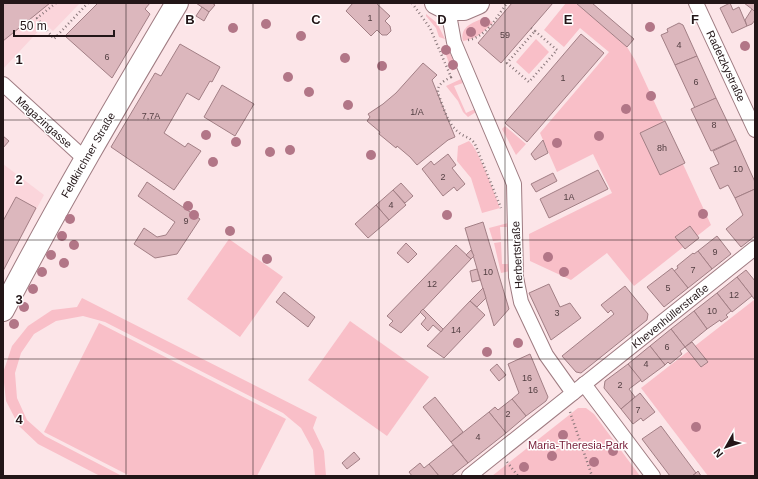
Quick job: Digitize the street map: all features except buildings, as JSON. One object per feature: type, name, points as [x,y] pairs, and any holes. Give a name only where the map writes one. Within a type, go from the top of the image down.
[{"type":"main road","name":"Feldkirchner Straße","points":[[3,310],[34,251],[86,159],[177,3]]},
{"type":"main road","points":[[442,6],[464,9],[478,3]]},
{"type":"street","name":"Radetzkystraße","points":[[696,3],[755,130]]},
{"type":"street","name":"Herbertstraße","points":[[442,6],[454,42],[514,184],[516,277],[521,302],[546,355],[573,393]]},
{"type":"street","name":"Magazingasse","points":[[3,84],[86,159]]},
{"type":"street","name":"Khevenhüllerstraße","points":[[584,384],[755,248]]},
{"type":"street","points":[[469,476],[584,384],[653,476]]},
{"type":"path","points":[[56,3],[37,18],[54,39],[88,3]]},
{"type":"path","points":[[412,3],[430,28],[434,37]]},
{"type":"path","points":[[463,41],[471,40],[480,36],[493,22],[506,4],[509,9]]},
{"type":"path","points":[[531,28],[535,31],[557,50],[529,82],[507,63],[535,31]]},
{"type":"path","points":[[451,77],[440,83],[437,89],[444,108],[452,127],[458,133],[473,141],[501,208]]},
{"type":"path","points":[[561,403],[570,413],[592,476]]},
{"type":"path","points":[[499,452],[518,476]]},
{"type":"shaded area","points":[[3,3],[80,3],[53,31],[45,24],[3,69]]},
{"type":"shaded area","points":[[3,164],[44,195],[3,271]]},
{"type":"green space","points":[[566,3],[576,3],[627,47],[635,60],[711,225],[634,286],[607,253],[571,280],[530,261],[529,234],[612,193],[593,154],[557,172],[540,133],[609,52],[580,28],[564,47],[544,30]]},
{"type":"green space","points":[[426,14],[437,23],[445,39],[439,37],[436,28]]},
{"type":"green space","points":[[486,17],[493,23],[476,37],[463,41],[462,36],[466,28]]},
{"type":"green space","points":[[536,39],[549,52],[529,74],[516,62]]},
{"type":"green space","points":[[447,46],[456,67],[452,71],[443,47]]},
{"type":"green space","points":[[461,79],[463,83],[454,86],[466,113],[475,109],[476,112],[468,117],[446,86]]},
{"type":"green space","points":[[505,126],[526,144],[516,155],[502,129]]},
{"type":"green space","points":[[469,141],[477,153],[500,208],[482,213],[471,178],[457,161],[458,146]]},
{"type":"green space","points":[[508,223],[508,227],[500,227],[501,240],[493,241],[489,228]]},
{"type":"green space","points":[[229,239],[283,277],[240,337],[187,299]]},
{"type":"green space","points":[[501,242],[502,264],[510,264],[510,271],[501,273],[494,243]]},
{"type":"green space","points":[[82,298],[317,417],[313,428],[324,451],[326,476],[315,476],[313,450],[301,428],[283,413],[105,322],[83,316],[56,321],[34,334],[21,353],[15,373],[17,398],[27,420],[45,436],[122,476],[100,476],[38,444],[19,426],[6,401],[3,373],[12,346],[28,326],[52,310],[77,307]]},
{"type":"green space","points":[[754,300],[755,476],[708,476],[641,388]]},
{"type":"green space","points":[[350,321],[429,377],[387,436],[308,380]]},
{"type":"green space","points":[[99,323],[286,419],[257,476],[130,476],[44,432]]},
{"type":"green space","name":"Maria-Theresia-Park","points":[[578,408],[586,408],[594,414],[640,476],[492,476]]}]
